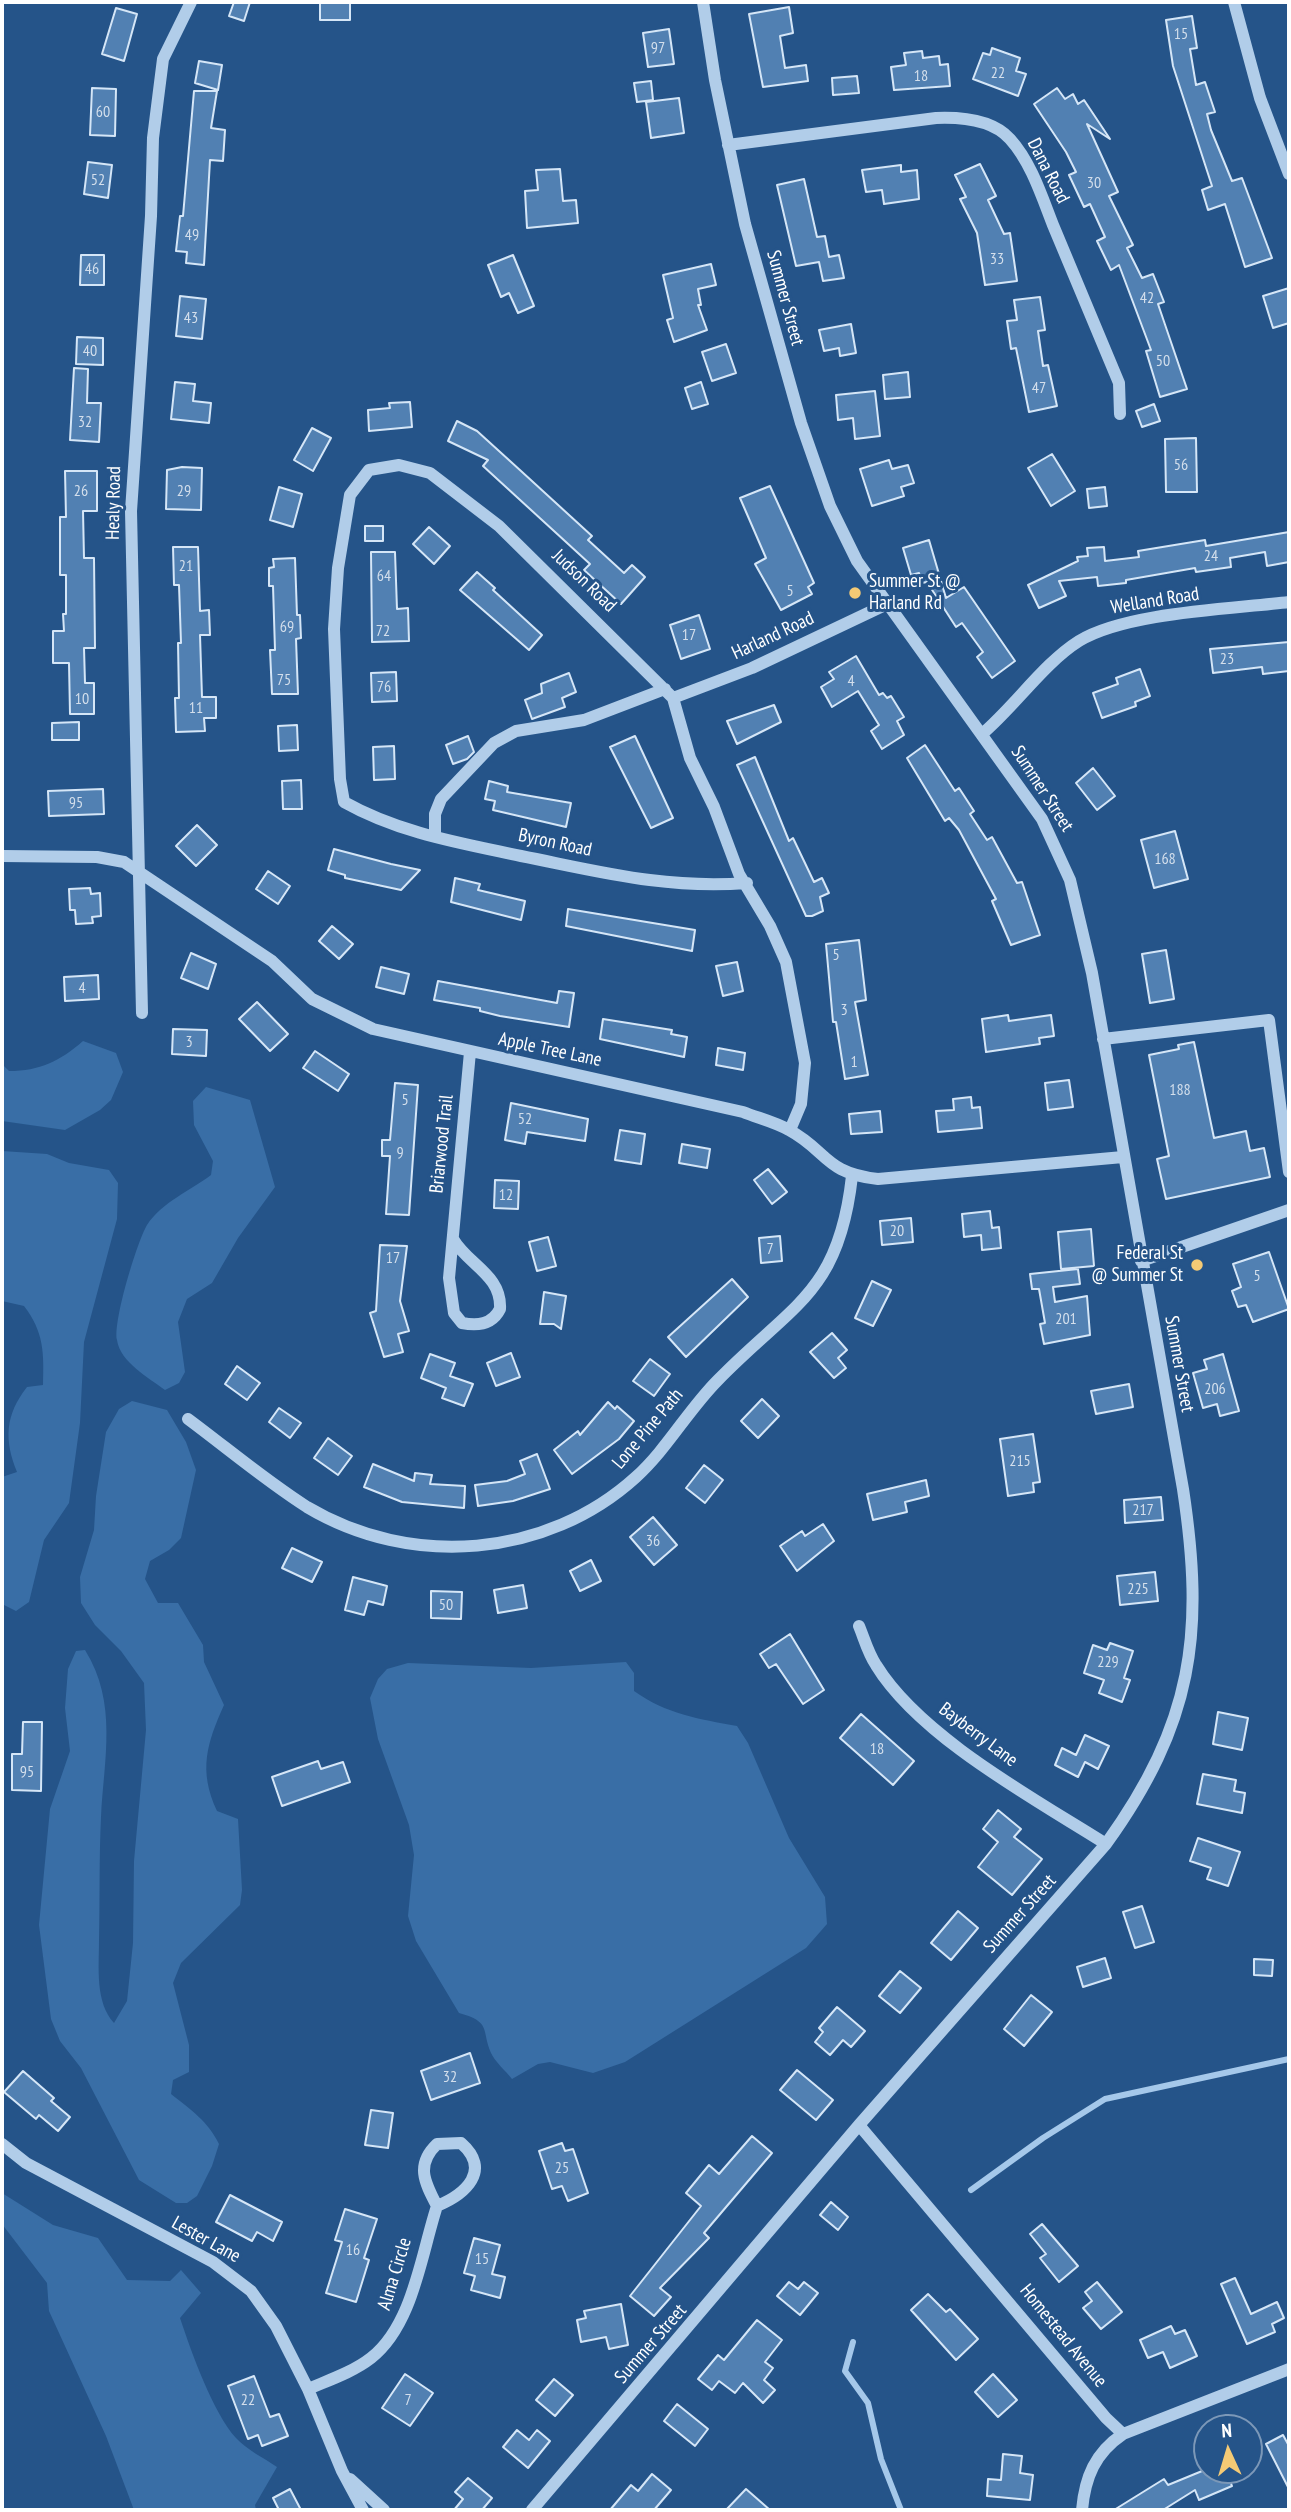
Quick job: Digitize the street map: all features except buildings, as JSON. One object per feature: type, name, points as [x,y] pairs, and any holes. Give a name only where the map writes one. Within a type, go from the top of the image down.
[{"type":"street","name":"Healy Road","points":[[142,1013],[131,511],[151,216],[153,138],[163,59],[191,2]]},
{"type":"street","name":"Summer Street","points":[[532,2510],[859,2125],[1106,1844],[1136,1802],[1157,1762],[1173,1722],[1187,1668],[1195,1609],[1189,1530],[1079,910],[1061,858],[1042,819],[887,604],[841,532],[818,474],[771,323],[727,145],[703,2]]},
{"type":"street","points":[[1234,2],[1257,86],[1289,174]]},
{"type":"street","name":"Dana Road","points":[[727,145],[936,118],[958,117],[996,128],[1009,138],[1022,155],[1042,199],[1119,383],[1120,414]]},
{"type":"street","name":"Judson Road","points":[[360,811],[344,802],[340,779],[334,629],[338,568],[350,495],[369,470],[399,465],[430,473],[499,526],[669,693],[690,758],[714,807],[739,873],[747,883],[786,962],[805,1063],[801,1104],[790,1130]]},
{"type":"street","name":"Welland Road","points":[[982,734],[1009,712],[1077,642],[1099,630],[1134,621],[1289,602]]},
{"type":"street","name":"Harland Road","points":[[435,836],[435,814],[441,799],[494,743],[516,731],[584,720],[752,668],[887,604]]},
{"type":"street","name":"Byron Road","points":[[360,811],[391,826],[653,883],[699,887],[747,883]]},
{"type":"street","name":"Apple Tree Lane","points":[[2,856],[97,857],[124,862],[272,961],[312,999],[373,1028],[743,1112],[790,1130],[833,1166],[852,1176],[878,1179],[1123,1157]]},
{"type":"street","points":[[1103,1039],[1269,1020],[1289,1172]]},
{"type":"street","name":"Briarwood Trail","points":[[453,1239],[461,1253],[477,1264],[496,1286],[500,1310],[489,1322],[475,1326],[462,1323],[454,1313],[449,1287],[453,1239],[470,1052]]},
{"type":"street","name":"Lone Pine Path","points":[[188,1419],[307,1507],[348,1527],[379,1537],[425,1545],[478,1548],[512,1543],[545,1532],[578,1518],[638,1476],[698,1400],[736,1361],[800,1305],[822,1279],[836,1252],[845,1225],[852,1176]]},
{"type":"street","points":[[1141,1261],[1289,1210]]},
{"type":"street","name":"Bayberry Lane","points":[[859,1626],[875,1664],[896,1692],[952,1743],[1106,1844]]},
{"type":"street","name":"Homestead Avenue","points":[[859,2125],[1106,2418],[1123,2434]]},
{"type":"street","points":[[461,2143],[471,2152],[474,2160],[475,2169],[469,2187],[455,2199],[437,2206],[426,2186],[422,2168],[428,2152],[437,2144],[461,2143]]},
{"type":"street","name":"Lester Lane","points":[[2,2144],[26,2163],[232,2275],[263,2306],[308,2389],[342,2471],[363,2510]]},
{"type":"street","name":"Alma Circle","points":[[308,2389],[370,2359],[389,2341],[402,2321],[437,2206]]},
{"type":"street","points":[[1082,2510],[1093,2464],[1102,2450],[1123,2434],[1289,2369]]},
{"type":"street","name":"Lester Lane","points":[[342,2471],[384,2510]]},
{"type":"shaded area","points":[[83,1041],[116,1053],[123,1072],[111,1100],[100,1110],[65,1130],[2,1121],[2,1064],[9,1071],[40,1067],[58,1059]]},
{"type":"shaded area","points":[[206,1087],[250,1100],[275,1187],[238,1238],[212,1283],[187,1299],[178,1322],[185,1372],[179,1383],[165,1390],[129,1362],[119,1348],[117,1330],[132,1264],[147,1225],[168,1203],[211,1175],[213,1161],[194,1125],[193,1101]]},
{"type":"shaded area","points":[[2,1151],[47,1154],[69,1163],[109,1170],[118,1183],[117,1219],[84,1342],[80,1423],[69,1503],[44,1540],[29,1602],[16,1611],[2,1604],[2,1477],[17,1472],[10,1449],[11,1418],[27,1387],[43,1385],[43,1363],[39,1334],[31,1316],[24,1306],[2,1301]]},
{"type":"shaded area","points":[[132,1401],[167,1410],[186,1442],[196,1470],[181,1538],[169,1550],[150,1561],[145,1579],[158,1603],[178,1603],[203,1645],[204,1662],[224,1705],[209,1744],[206,1769],[208,1782],[217,1811],[238,1819],[242,1890],[240,1905],[181,1963],[173,1983],[189,2045],[189,2072],[173,2080],[171,2094],[204,2122],[219,2144],[212,2166],[197,2196],[187,2203],[176,2203],[139,2180],[81,2068],[60,2041],[51,2019],[39,1925],[50,1809],[70,1751],[65,1708],[68,1669],[76,1651],[85,1650],[102,1690],[105,1711],[99,1973],[104,2005],[114,2023],[127,2001],[133,1943],[134,1861],[146,1730],[144,1683],[121,1651],[95,1625],[81,1603],[80,1577],[94,1530],[96,1496],[106,1432],[119,1409]]},
{"type":"shaded area","points":[[626,1662],[634,1673],[634,1691],[646,1699],[683,1714],[737,1726],[748,1743],[789,1838],[825,1897],[827,1924],[806,1948],[625,2062],[593,2073],[550,2062],[538,2064],[512,2079],[493,2056],[484,2028],[477,2020],[459,2013],[416,1941],[408,1916],[414,1855],[409,1825],[378,1739],[370,1698],[378,1679],[387,1669],[408,1663],[531,1668]]},
{"type":"shaded area","points":[[2,2193],[53,2225],[98,2238],[127,2280],[170,2281],[181,2270],[201,2293],[180,2318],[204,2381],[219,2413],[236,2438],[277,2467],[255,2505],[256,2510],[134,2510],[106,2436],[49,2311],[47,2283],[2,2224]]},
{"type":"waterway","points":[[971,2190],[1043,2138],[1105,2099],[1289,2059]]},
{"type":"waterway","points":[[853,2342],[845,2371],[868,2403],[881,2459],[901,2510]]},
{"type":"place","name":"Summer St @ Harland Rd","points":[[855,593]]},
{"type":"place","name":"Federal St @ Summer St","points":[[1197,1265]]}]
